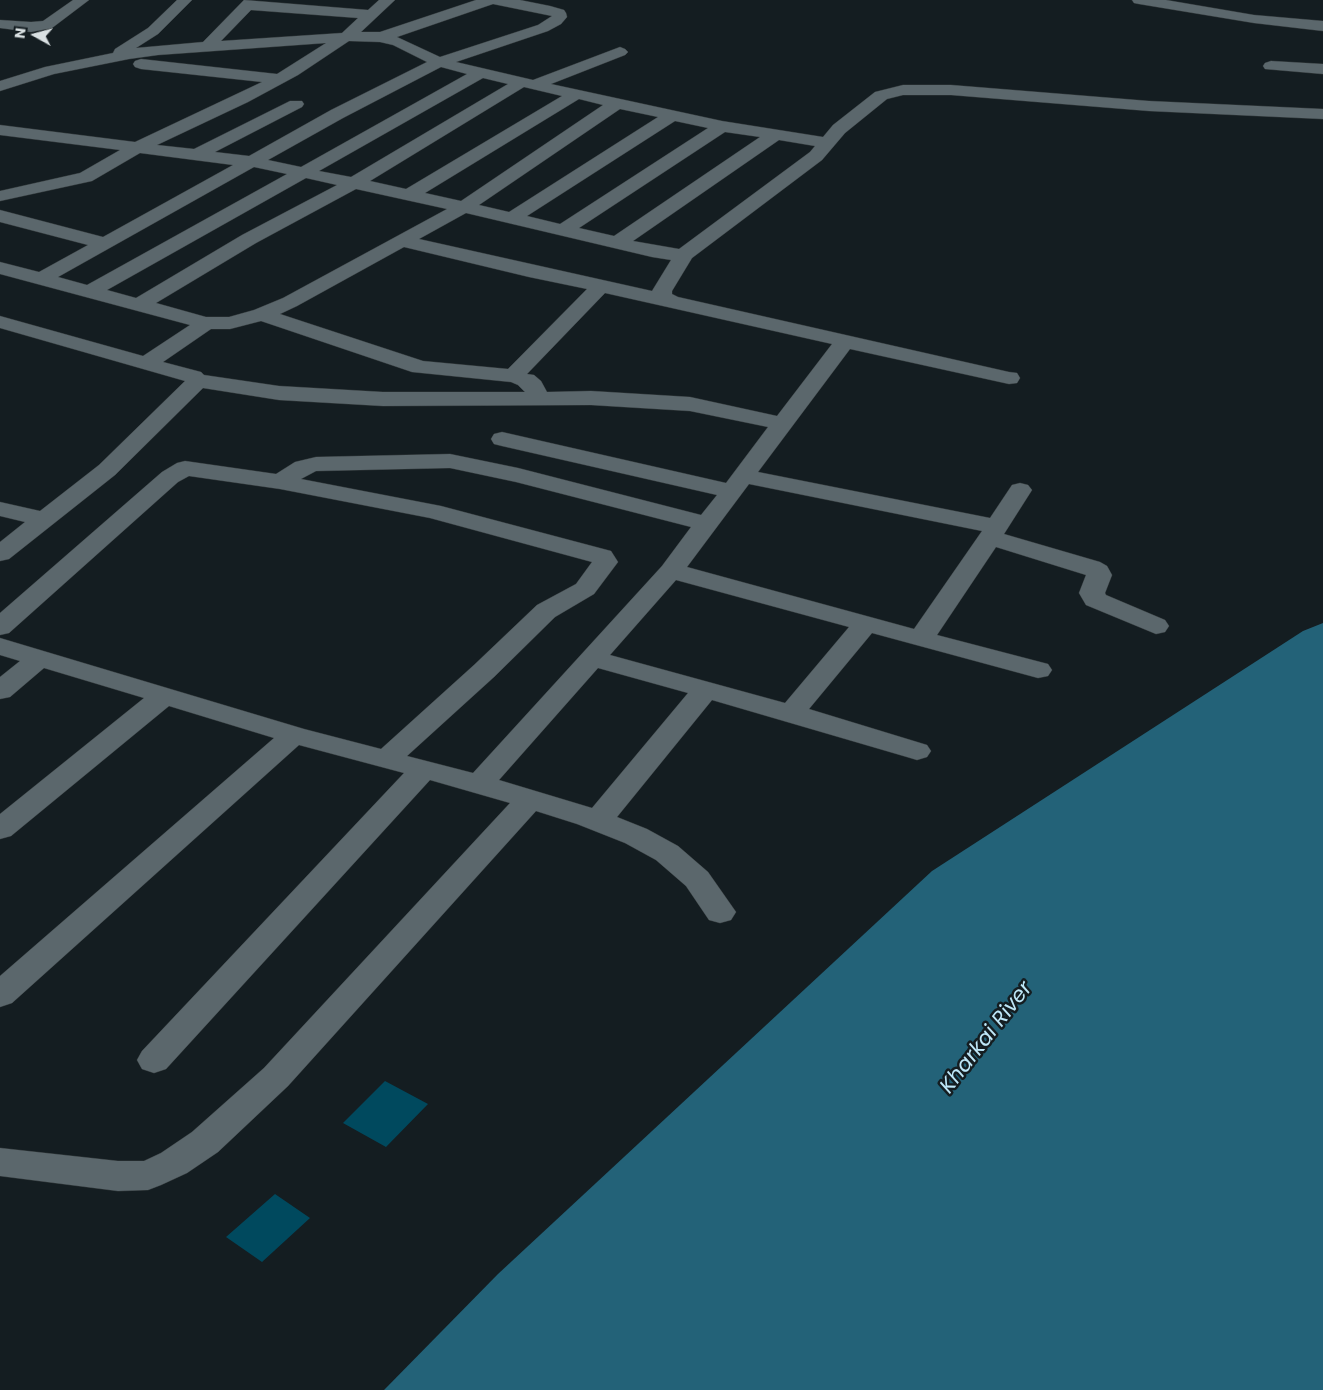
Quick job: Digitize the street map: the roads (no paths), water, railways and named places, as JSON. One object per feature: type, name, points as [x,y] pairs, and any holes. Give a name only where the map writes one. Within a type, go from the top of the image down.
[{"type":"street","points":[[0,24],[31,27],[47,25],[82,0]]},
{"type":"street","points":[[108,58],[153,31],[185,0]]},
{"type":"street","points":[[0,196],[86,177],[138,147],[242,99],[279,79],[347,36],[388,0]]},
{"type":"street","points":[[381,37],[490,0]]},
{"type":"street","points":[[496,0],[550,10],[559,13],[560,17]]},
{"type":"street","points":[[1139,0],[1254,19],[1323,26]]},
{"type":"street","points":[[208,46],[250,2],[372,15]]},
{"type":"street","points":[[41,279],[254,162],[337,114],[439,62],[543,28],[556,21],[571,6]]},
{"type":"street","points":[[1301,24],[1302,35],[1323,38]]},
{"type":"street","points":[[0,86],[51,70],[158,50],[347,36],[381,37],[398,42],[439,62],[481,73],[722,126],[828,143]]},
{"type":"street","points":[[140,305],[249,239],[356,182],[527,83],[620,52]]},
{"type":"street","points":[[108,58],[279,79]]},
{"type":"street","points":[[1271,66],[1323,69]]},
{"type":"street","points":[[90,292],[481,73]]},
{"type":"street","points":[[665,300],[662,296],[664,287],[684,254],[816,156],[839,129],[882,95],[903,90],[951,90],[1141,106],[1323,114]]},
{"type":"street","points":[[409,194],[576,94]]},
{"type":"street","points":[[0,268],[206,324],[230,323],[262,314],[290,302],[464,207],[618,103]]},
{"type":"street","points":[[198,154],[296,104]]},
{"type":"street","points":[[512,218],[672,115]]},
{"type":"street","points":[[563,230],[722,126]]},
{"type":"street","points":[[4,133],[138,147],[254,162],[356,182],[617,243],[676,255],[684,254]]},
{"type":"street","points":[[617,243],[775,134]]},
{"type":"street","points":[[0,216],[104,243]]},
{"type":"street","points":[[402,241],[1008,378]]},
{"type":"street","points":[[513,376],[600,287]]},
{"type":"street","points":[[262,314],[420,367],[513,376],[526,380],[533,386],[540,399]]},
{"type":"street","points":[[146,364],[206,324]]},
{"type":"street","points":[[6,328],[146,364],[193,377],[198,381],[279,393],[383,399],[591,398],[690,404],[782,424]]},
{"type":"street","points":[[478,784],[671,571],[845,341]]},
{"type":"street","points":[[2,550],[108,470],[198,381]]},
{"type":"street","points":[[502,439],[993,533],[1091,567],[1098,571],[1092,593],[1095,600],[1156,626]]},
{"type":"street","points":[[280,482],[303,467],[316,464],[450,461],[518,475],[707,524]]},
{"type":"street","points":[[0,627],[178,471],[186,468],[280,482],[432,511],[586,550],[602,556],[605,562],[584,589],[546,611],[387,760]]},
{"type":"street","points":[[921,638],[1020,490]]},
{"type":"street","points":[[0,509],[43,519]]},
{"type":"street","points":[[671,571],[1038,670]]},
{"type":"street","points":[[791,713],[866,624]]},
{"type":"street","points":[[0,646],[294,736],[478,784],[598,821],[636,836],[667,853],[697,879],[720,912]]},
{"type":"street","points":[[0,691],[40,658]]},
{"type":"street","points":[[592,658],[791,713],[917,751]]},
{"type":"street","points":[[598,821],[705,690]]},
{"type":"street","points":[[0,829],[163,697]]},
{"type":"street","points":[[0,995],[294,736]]},
{"type":"street","points":[[154,1060],[424,769]]},
{"type":"street","points":[[0,1162],[118,1176],[148,1175],[174,1163],[204,1142],[276,1077],[531,799]]},
{"type":"water","name":"Kharkai River","points":[[1323,623],[1323,1390],[384,1390],[498,1274],[932,871],[1303,631]]}]
